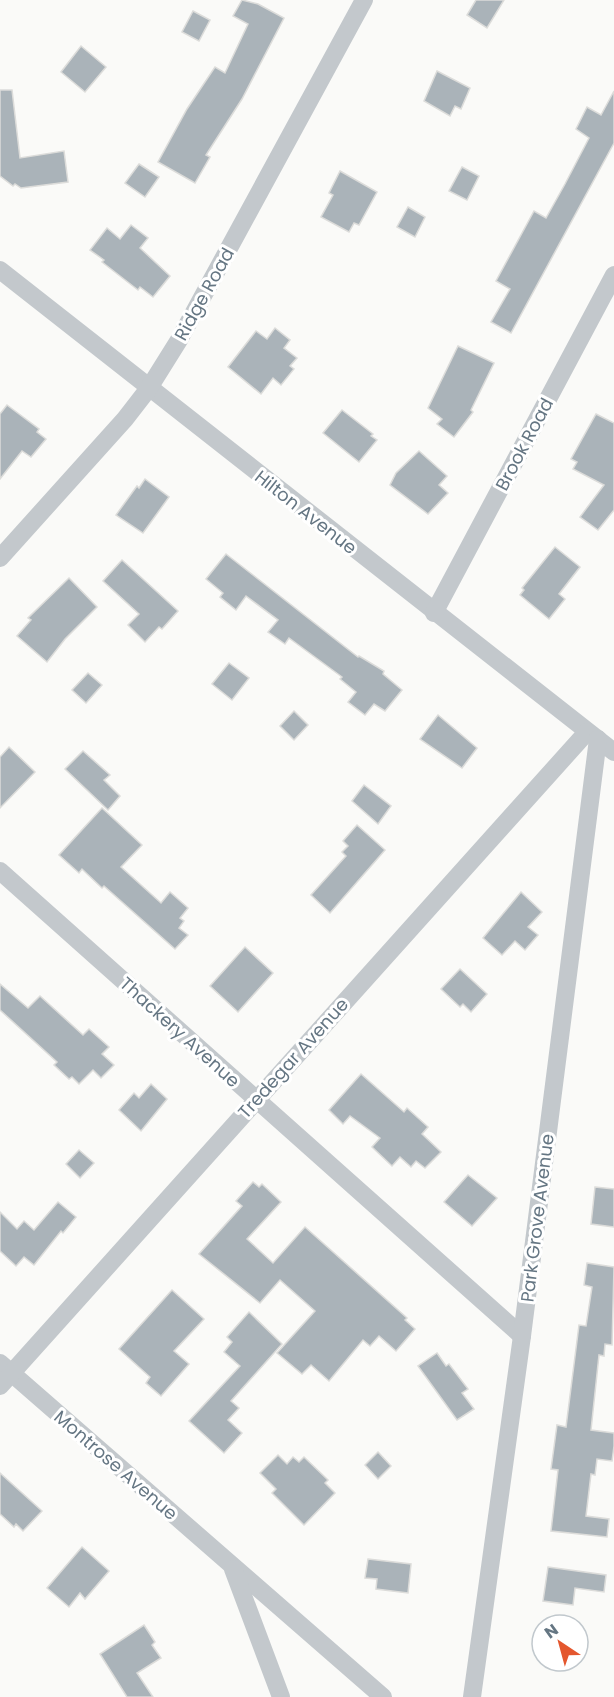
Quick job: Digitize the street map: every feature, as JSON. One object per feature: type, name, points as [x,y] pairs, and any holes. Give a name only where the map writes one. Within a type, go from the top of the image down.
[{"type":"street","name":"Ridge Road","points":[[0,558],[149,388],[190,319],[364,0]]},
{"type":"street","name":"Hilton Avenue","points":[[0,270],[434,613],[614,752]]},
{"type":"street","name":"Brook Road","points":[[434,613],[614,275]]},
{"type":"street","name":"Tredegar Avenue","points":[[4,1374],[593,735]]},
{"type":"street","name":"Park Grove Avenue","points":[[472,1697],[522,1336],[593,735]]},
{"type":"street","name":"Thackery Avenue","points":[[0,871],[522,1336]]},
{"type":"street","name":"Montrose Avenue","points":[[4,1374],[383,1697]]},
{"type":"street","name":"Montrose Avenue","points":[[232,1567],[281,1697]]},
{"type":"building","points":[[242,0],[258,4],[284,18],[242,99],[206,155],[210,157],[195,183],[158,162],[187,109],[215,67],[225,73],[248,24],[233,16]]},
{"type":"building","points":[[476,0],[504,0],[487,28],[467,15]]},
{"type":"building","points":[[193,11],[210,20],[199,41],[182,32]]},
{"type":"building","points":[[81,46],[106,67],[85,92],[61,72]]},
{"type":"building","points":[[437,71],[470,88],[461,109],[455,106],[450,116],[424,101]]},
{"type":"building","points":[[0,90],[12,90],[20,158],[64,151],[68,182],[21,188],[15,184],[13,186],[0,176]]},
{"type":"building","points":[[614,91],[614,143],[511,333],[491,322],[510,289],[496,281],[534,211],[546,218],[565,184],[589,138],[576,129],[587,107],[601,115]]},
{"type":"building","points":[[139,164],[159,177],[145,197],[125,183]]},
{"type":"building","points":[[462,167],[479,176],[467,200],[449,191]]},
{"type":"building","points":[[340,171],[377,192],[359,225],[354,223],[349,232],[321,217],[333,195],[329,193]]},
{"type":"building","points":[[408,207],[425,217],[415,237],[397,227]]},
{"type":"building","points":[[131,225],[148,238],[140,248],[170,276],[153,297],[140,287],[138,290],[90,250],[107,228],[120,239]]},
{"type":"building","points":[[275,328],[290,340],[284,348],[297,358],[290,366],[294,369],[281,385],[273,378],[261,394],[228,367],[256,331],[267,339]]},
{"type":"building","points":[[458,346],[494,363],[471,410],[473,412],[454,437],[437,424],[442,419],[428,408]]},
{"type":"building","points":[[7,405],[39,429],[37,432],[46,439],[31,457],[22,451],[0,479],[0,414]]},
{"type":"building","points":[[342,410],[373,434],[371,436],[377,440],[359,462],[323,433]]},
{"type":"building","points":[[596,414],[614,423],[614,510],[598,530],[580,517],[604,485],[573,469],[577,462],[571,459]]},
{"type":"building","points":[[419,451],[447,476],[439,485],[448,493],[428,514],[390,485],[396,473]]},
{"type":"building","points":[[145,479],[169,497],[143,533],[116,515],[137,486],[139,488]]},
{"type":"building","points":[[555,547],[580,567],[559,594],[565,599],[549,619],[520,595],[524,590],[522,588]]},
{"type":"building","points":[[226,554],[358,657],[384,671],[383,674],[402,690],[385,711],[374,704],[365,715],[348,702],[356,692],[340,679],[342,677],[289,638],[285,644],[268,632],[278,620],[246,596],[236,610],[220,597],[223,593],[206,579]]},
{"type":"building","points":[[122,560],[178,611],[162,629],[159,627],[145,642],[128,625],[139,614],[103,581]]},
{"type":"building","points":[[69,578],[97,607],[65,639],[47,662],[17,636],[31,620],[28,618]]},
{"type":"building","points":[[229,663],[249,678],[232,700],[212,684]]},
{"type":"building","points":[[88,673],[102,685],[86,703],[72,690]]},
{"type":"building","points":[[294,711],[308,725],[294,740],[280,726]]},
{"type":"building","points":[[438,715],[477,748],[462,768],[420,739]]},
{"type":"building","points":[[9,747],[35,772],[0,808],[0,757]]},
{"type":"building","points":[[83,751],[110,775],[104,780],[120,796],[108,810],[65,769]]},
{"type":"building","points":[[364,785],[391,806],[378,824],[352,801]]},
{"type":"building","points":[[102,808],[142,845],[121,867],[161,903],[170,892],[188,908],[180,918],[184,921],[179,928],[188,935],[175,949],[104,886],[102,888],[82,869],[79,873],[59,855]]},
{"type":"building","points":[[357,825],[385,850],[330,913],[311,895],[346,856],[342,852],[348,846],[343,841]]},
{"type":"building","points":[[521,892],[542,912],[528,927],[538,935],[525,950],[515,941],[502,955],[483,938]]},
{"type":"building","points":[[245,947],[273,973],[238,1012],[210,986]]},
{"type":"building","points":[[460,969],[487,994],[471,1012],[463,1004],[460,1007],[441,989]]},
{"type":"building","points":[[0,984],[28,1008],[40,996],[83,1035],[89,1029],[109,1047],[102,1054],[114,1065],[101,1078],[93,1070],[79,1084],[72,1077],[69,1079],[54,1065],[57,1062],[0,1010]]},
{"type":"building","points":[[361,1074],[404,1112],[407,1108],[428,1127],[422,1134],[441,1152],[425,1168],[416,1161],[411,1167],[400,1157],[392,1166],[372,1147],[380,1138],[350,1116],[343,1124],[329,1110]]},
{"type":"building","points":[[151,1084],[167,1099],[141,1131],[119,1110],[134,1093],[139,1098]]},
{"type":"building","points":[[79,1150],[94,1163],[80,1178],[66,1164]]},
{"type":"building","points":[[468,1175],[497,1198],[472,1226],[444,1202]]},
{"type":"building","points":[[253,1182],[259,1187],[262,1184],[281,1202],[247,1239],[273,1263],[305,1227],[407,1318],[405,1320],[415,1329],[396,1351],[379,1336],[370,1346],[363,1340],[329,1381],[311,1365],[302,1374],[277,1353],[315,1311],[280,1280],[260,1303],[199,1254],[242,1206],[236,1201]]},
{"type":"building","points":[[595,1187],[614,1189],[614,1227],[591,1224]]},
{"type":"building","points":[[58,1202],[76,1217],[63,1233],[61,1231],[34,1265],[24,1257],[16,1266],[0,1251],[0,1212],[17,1229],[24,1221],[34,1230]]},
{"type":"building","points":[[587,1263],[614,1267],[612,1345],[605,1344],[604,1356],[599,1355],[591,1430],[614,1433],[614,1446],[612,1461],[597,1459],[595,1475],[591,1474],[586,1516],[609,1519],[607,1537],[551,1531],[558,1470],[551,1469],[557,1425],[566,1427],[579,1325],[586,1326],[592,1287],[584,1285]]},
{"type":"building","points":[[172,1290],[204,1319],[174,1351],[189,1364],[161,1396],[146,1383],[150,1377],[119,1349]]},
{"type":"building","points":[[249,1312],[282,1344],[231,1401],[239,1408],[228,1420],[242,1433],[224,1453],[189,1421],[240,1366],[224,1352],[232,1342],[227,1337]]},
{"type":"building","points":[[437,1353],[446,1366],[449,1364],[468,1389],[462,1393],[474,1409],[457,1420],[418,1366]]},
{"type":"building","points":[[378,1452],[391,1466],[378,1479],[365,1465]]},
{"type":"building","points":[[278,1455],[287,1464],[293,1457],[299,1462],[304,1457],[328,1480],[325,1483],[335,1493],[304,1525],[272,1493],[276,1489],[260,1473]]},
{"type":"building","points":[[0,1473],[42,1511],[23,1531],[16,1524],[14,1527],[0,1514]]},
{"type":"building","points":[[82,1547],[109,1571],[85,1599],[80,1593],[69,1607],[47,1588]]},
{"type":"building","points":[[368,1559],[411,1564],[408,1593],[376,1589],[377,1579],[365,1578]]},
{"type":"building","points":[[548,1567],[606,1575],[604,1592],[575,1588],[573,1605],[543,1601]]},
{"type":"building","points":[[144,1625],[155,1642],[152,1645],[161,1658],[137,1673],[153,1697],[127,1697],[100,1654]]}]
